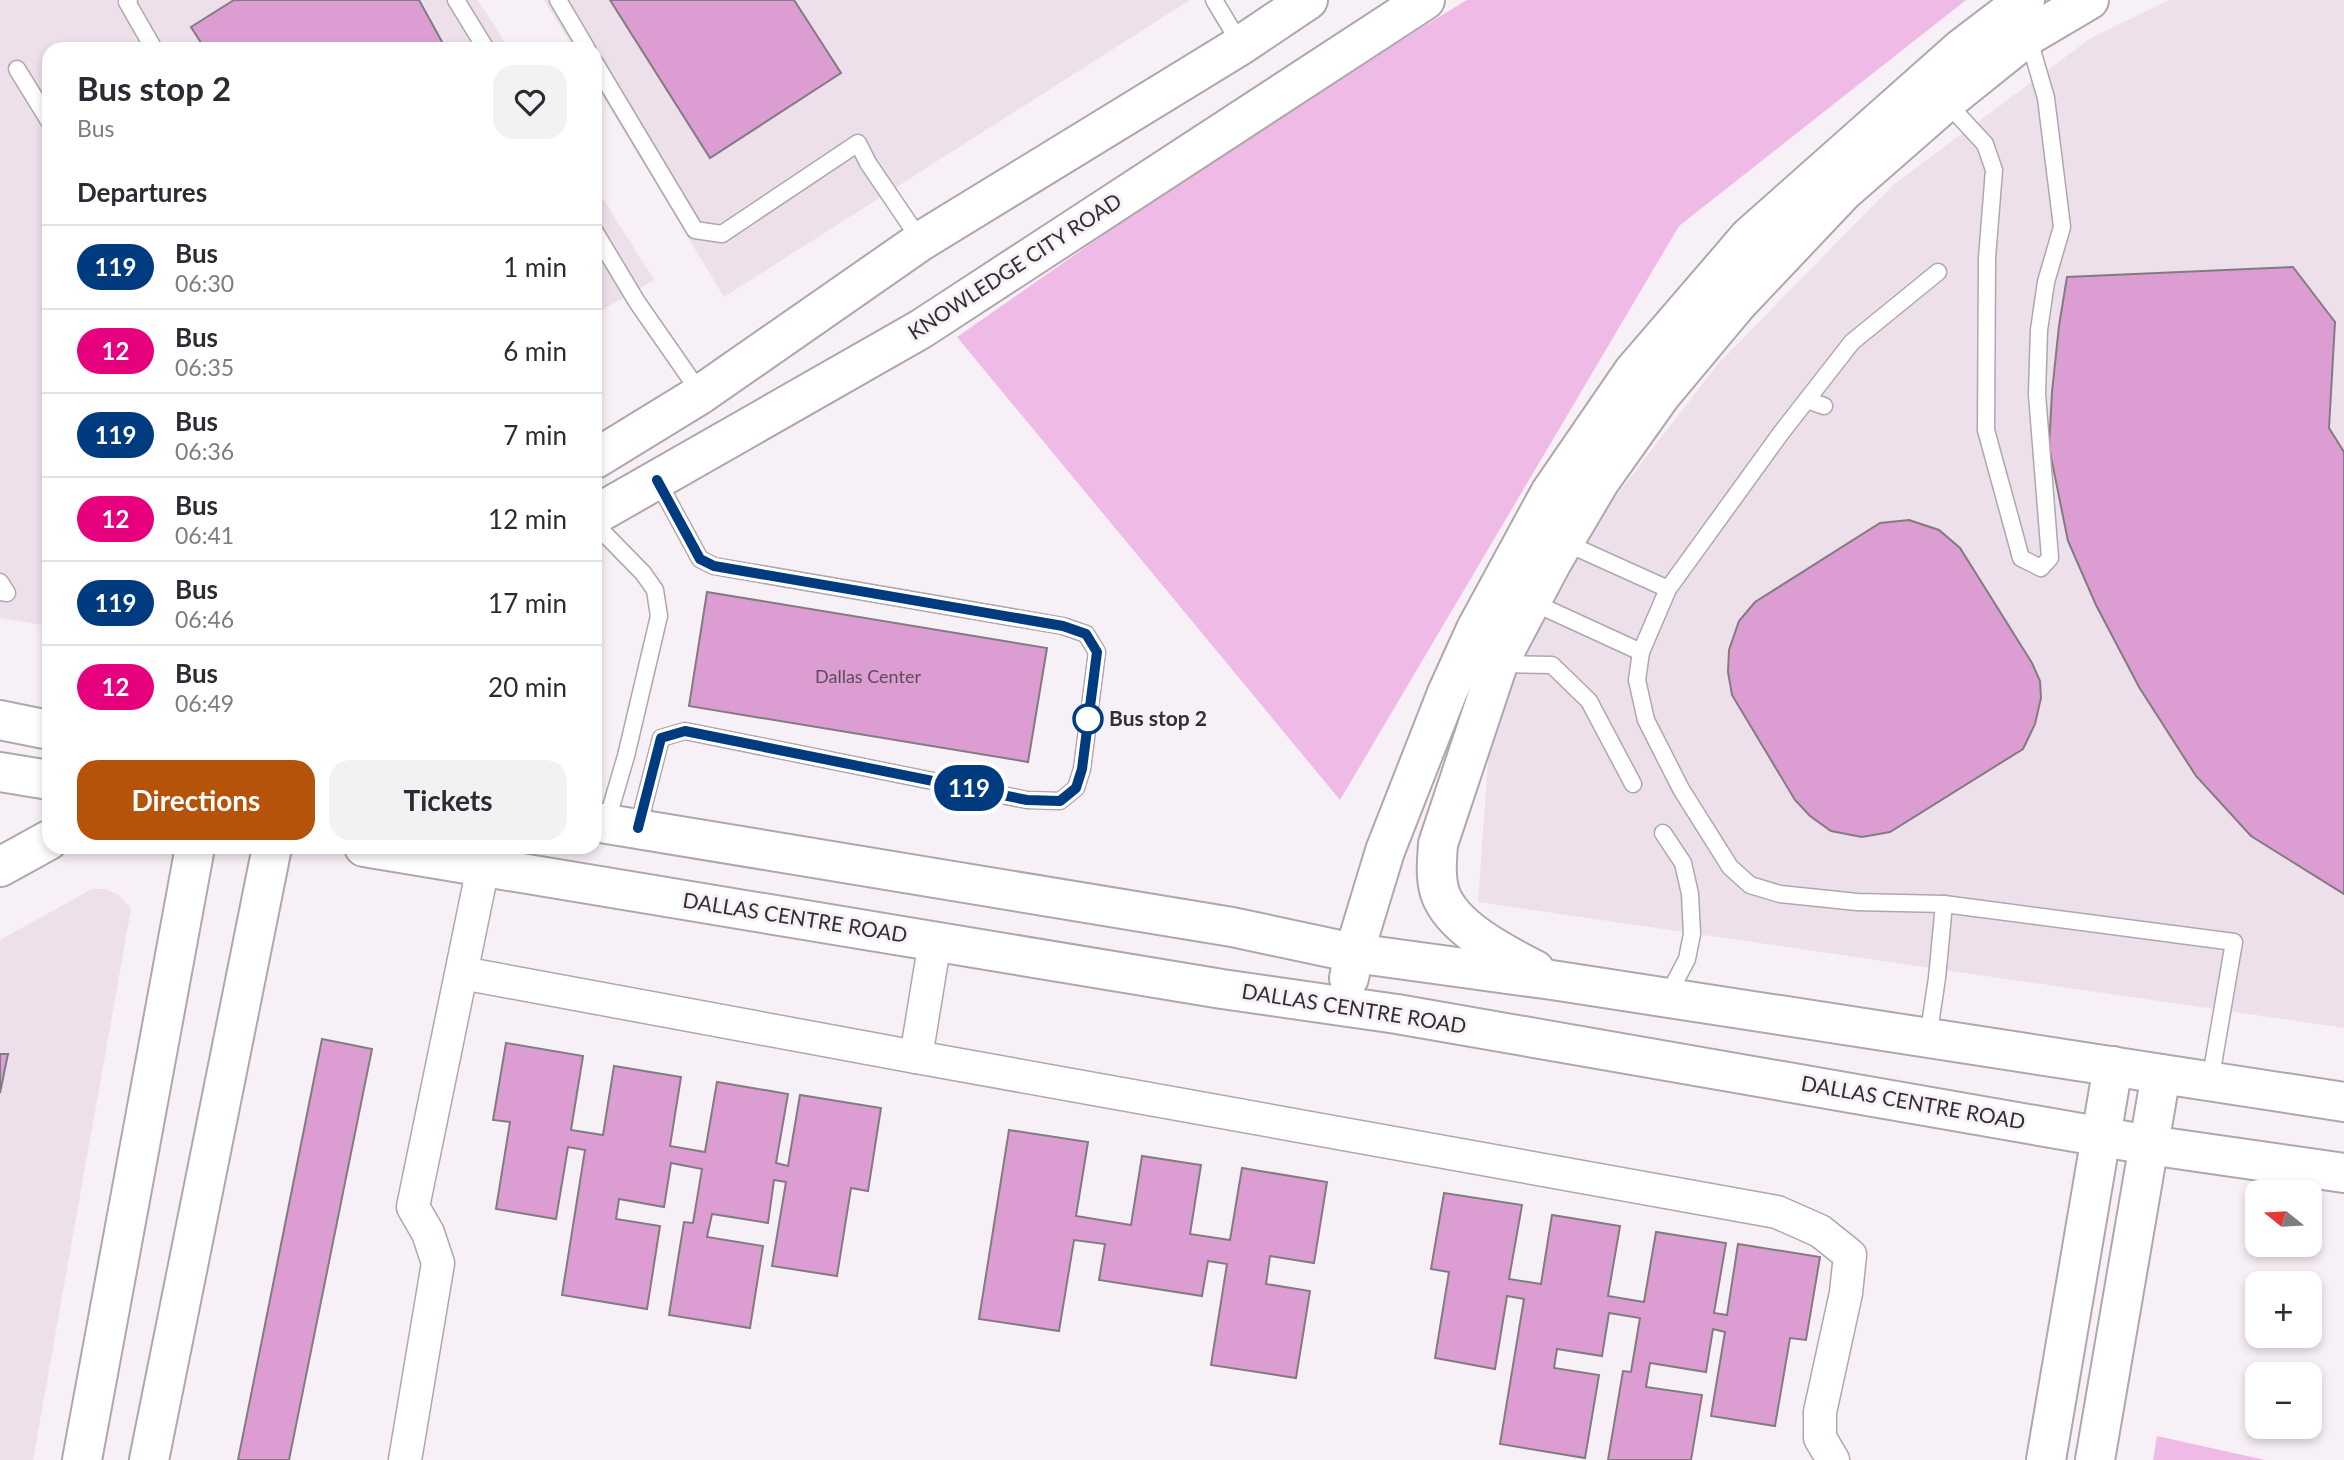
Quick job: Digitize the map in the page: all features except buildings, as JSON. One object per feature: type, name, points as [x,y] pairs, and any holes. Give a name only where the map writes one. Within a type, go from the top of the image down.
[{"type":"street","name":"KNOWLEDGE CITY ROAD","points":[[602,511],[921,329],[1425,0]]},
{"type":"street","points":[[1343,1006],[1354,953],[1385,851],[1447,693],[1476,629],[1550,493],[1633,372],[1749,237],[1962,48],[2027,18],[2089,0]]},
{"type":"street","points":[[602,455],[701,394],[921,241],[1241,45],[1287,9]]},
{"type":"street","points":[[1552,980],[1505,954],[1454,917],[1441,894],[1436,868],[1438,844],[1498,664],[1600,481],[1661,395],[1737,304],[1843,192],[1946,102],[2027,18]]},
{"type":"street","points":[[0,720],[42,729]]},
{"type":"street","points":[[3,775],[42,779]]},
{"type":"street","points":[[613,825],[1232,928],[1354,953],[1552,980],[2344,1102]]},
{"type":"street","points":[[0,867],[42,844]]},
{"type":"street","points":[[82,1460],[194,854]]},
{"type":"street","points":[[149,1460],[271,854]]},
{"type":"street","name":"DALLAS CENTRE ROAD","points":[[406,854],[1222,989],[1343,1006],[2149,1145],[2344,1173]]},
{"type":"street","points":[[405,1460],[438,1263],[428,1233],[412,1207],[483,867]]},
{"type":"street","points":[[916,1057],[935,941]]},
{"type":"street","points":[[462,973],[1777,1213],[1820,1231],[1850,1255],[1846,1293],[1820,1412],[1820,1438],[1833,1460]]},
{"type":"street","points":[[2046,1460],[2113,1066]]},
{"type":"street","points":[[2095,1460],[2161,1074]]},
{"type":"lane","points":[[129,0],[127,2],[150,42]]},
{"type":"lane","points":[[456,0],[482,42]]},
{"type":"lane","points":[[558,0],[583,42]]},
{"type":"lane","points":[[1214,0],[1241,45]]},
{"type":"lane","points":[[1946,102],[1985,144],[1994,170],[1987,258],[1986,430],[2021,558],[2041,568],[2050,558],[2038,394],[2039,330],[2046,282],[2062,227],[2046,98],[2027,18]]},
{"type":"lane","points":[[17,69],[42,110]]},
{"type":"lane","points":[[602,75],[695,229],[722,234],[858,143],[868,163],[921,241]]},
{"type":"lane","points":[[602,244],[637,302],[701,394]]},
{"type":"lane","points":[[1938,272],[1852,342],[1668,589],[1642,644],[1637,680],[1646,720],[1681,789],[1730,867],[1750,886],[1780,894],[1857,902],[1944,904],[2234,942],[2210,1083]]},
{"type":"lane","points":[[1807,400],[1824,406]]},
{"type":"lane","points":[[613,825],[661,738],[685,731],[1027,800],[1060,801],[1076,788],[1082,769],[1097,652],[1086,634],[1063,626],[714,566],[700,559],[657,480]]},
{"type":"lane","points":[[602,531],[643,573],[655,590],[659,616],[626,756],[613,825]]},
{"type":"lane","points":[[1564,542],[1668,589]]},
{"type":"lane","points":[[0,582],[7,593],[0,593]]},
{"type":"lane","points":[[1531,601],[1641,652]]},
{"type":"lane","points":[[1498,664],[1552,665],[1589,701],[1633,785]]},
{"type":"lane","points":[[1663,833],[1683,863],[1690,894],[1692,934],[1687,959],[1666,999]]},
{"type":"lane","points":[[1928,1038],[1944,904]]},
{"type":"shaded area","points":[[0,0],[478,0],[505,42],[42,42],[42,625],[0,618]]},
{"type":"shaded area","points":[[544,0],[1190,0],[724,297],[602,96],[602,42],[570,42]]},
{"type":"shaded area","points":[[1467,0],[1966,0],[1679,226],[1340,800],[957,337],[1268,120]]},
{"type":"shaded area","points":[[2169,0],[2344,0],[2344,1028],[1478,902],[1492,704],[1572,553],[1717,365],[1893,185],[2091,38]]},
{"type":"shaded area","points":[[602,197],[654,280],[602,310]]},
{"type":"shaded area","points":[[92,889],[106,889],[119,895],[131,909],[33,1460],[0,1460],[0,940]]},
{"type":"shaded area","points":[[2157,1436],[2265,1460],[2153,1460]]},
{"type":"bus line","name":"119","points":[[638,828],[661,738],[685,731],[1027,800],[1060,801],[1076,788],[1082,769],[1097,652],[1086,634],[1063,626],[714,566],[700,559],[657,480]]},
{"type":"place","name":"Bus stop 2","points":[[1088,719]]}]
